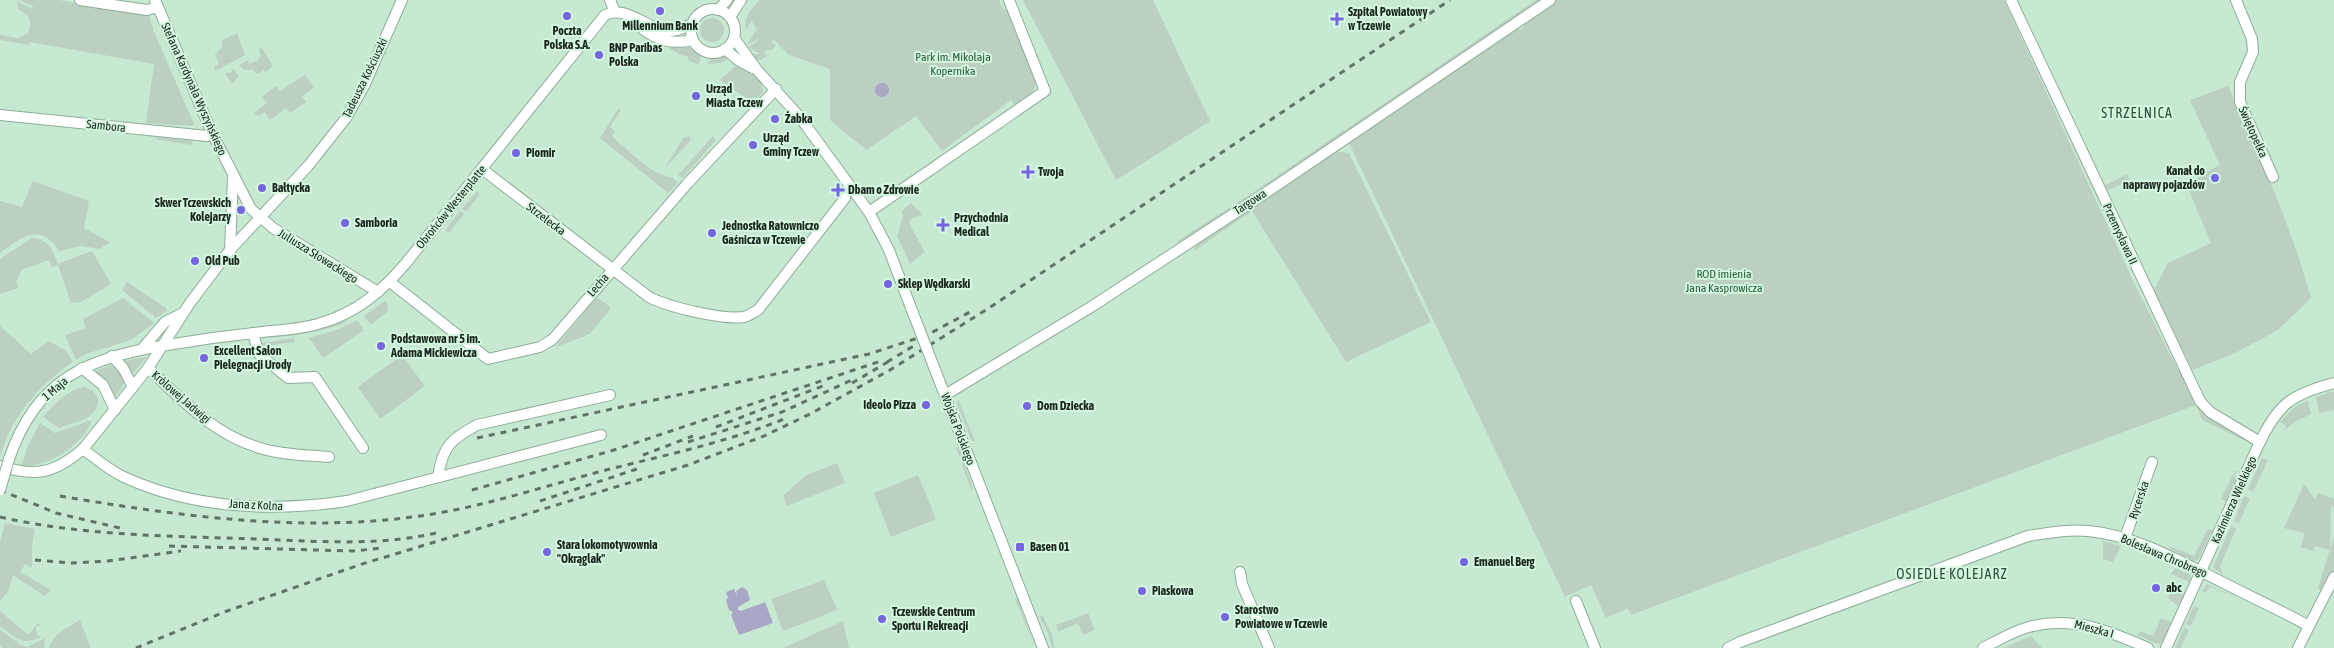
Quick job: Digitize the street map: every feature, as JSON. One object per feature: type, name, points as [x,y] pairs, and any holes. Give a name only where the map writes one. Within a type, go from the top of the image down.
[{"type":"street","points":[[80,0],[147,10],[157,4]]},
{"type":"street","name":"Tadeusza Kościuszki","points":[[261,218],[329,143],[346,118],[364,86],[402,0]]},
{"type":"street","points":[[610,0],[610,13],[630,16],[667,31],[678,30],[692,24],[700,14],[706,11],[718,10],[730,17],[734,27],[734,38],[725,49],[719,52],[706,52],[698,47],[693,40],[692,24]]},
{"type":"street","points":[[718,10],[727,0]]},
{"type":"street","points":[[730,17],[741,0]]},
{"type":"street","points":[[869,212],[1045,91],[1009,0]]},
{"type":"street","name":"Targowa","points":[[945,395],[1091,307],[1264,194],[1550,0]]},
{"type":"street","name":"Przemysława II","points":[[2011,0],[2200,401],[2210,412],[2260,442]]},
{"type":"street","name":"Świętopełka","points":[[2236,0],[2252,39],[2253,52],[2240,82],[2240,102],[2273,178]]},
{"type":"street","name":"Stefana Kardynała Wyszyńskiego","points":[[157,4],[212,134],[251,208],[261,218]]},
{"type":"street","name":"Obrońców Westerplatte","points":[[162,346],[320,324],[362,305],[390,282],[610,13]]},
{"type":"street","points":[[630,16],[652,37],[666,42],[693,40]]},
{"type":"street","name":"Wojska Polskiego","points":[[734,38],[757,70],[776,89],[798,116],[869,212],[889,250],[1043,648]]},
{"type":"street","name":"Wojska Polskiego","points":[[725,49],[738,60],[757,70]]},
{"type":"street","name":"Lecha","points":[[390,282],[488,359],[540,346],[553,339],[612,269],[724,143],[776,89]]},
{"type":"street","name":"Sambora","points":[[0,115],[207,136],[212,134]]},
{"type":"street","name":"Strzelecka","points":[[482,169],[656,301],[676,308],[733,317],[746,317],[758,310],[845,198]]},
{"type":"street","name":"Stefana Kardynała Wyszyńskiego","points":[[230,250],[233,177]]},
{"type":"street","points":[[0,466],[28,474],[41,472],[54,469],[70,460],[82,450],[148,368],[184,313],[230,250],[261,218]]},
{"type":"street","name":"Juliusza Słowackiego","points":[[261,218],[274,228],[378,292]]},
{"type":"street","points":[[142,349],[165,322],[184,313]]},
{"type":"street","points":[[253,333],[259,354],[288,378],[315,377],[363,448]]},
{"type":"street","name":"1 Maja","points":[[0,490],[20,431],[31,412],[48,393],[82,368],[112,356],[162,346]]},
{"type":"street","points":[[112,356],[123,368],[133,387]]},
{"type":"street","points":[[82,368],[103,385],[114,410]]},
{"type":"street","name":"Królowej Jadwigi","points":[[148,368],[206,421],[244,443],[262,449],[329,457]]},
{"type":"street","name":"Kazimierza Wielkiego","points":[[2166,648],[2260,442],[2274,418],[2286,404],[2301,393],[2334,383]]},
{"type":"street","points":[[438,476],[441,456],[450,443],[477,425],[610,394]]},
{"type":"street","name":"Jana z Kolna","points":[[82,450],[126,478],[198,500],[239,506],[306,507],[347,502],[438,476],[601,435]]},
{"type":"street","name":"Rycerska","points":[[2125,538],[2152,462]]},
{"type":"street","name":"Bolesława Chrobrego","points":[[1728,648],[1763,633],[2028,536],[2054,532],[2088,531],[2125,538],[2202,571],[2309,626]]},
{"type":"street","points":[[1240,572],[1242,584],[1269,648]]},
{"type":"street","points":[[2298,648],[2334,577]]},
{"type":"street","points":[[1576,601],[1595,648]]},
{"type":"street","name":"Mieszka I","points":[[1983,648],[2027,627],[2046,623],[2071,622],[2098,628],[2148,648]]},
{"type":"green space","points":[[19,0],[59,0],[149,15],[154,32],[194,124],[191,126],[146,123],[154,64],[29,42],[29,45],[0,40],[0,35],[18,38],[28,33],[30,22],[28,16],[19,10],[17,1],[32,9],[33,6]]},
{"type":"green space","name":"Park im. Mikołaja Kopernika","points":[[760,0],[999,0],[1002,8],[1007,10],[1026,48],[1034,70],[1035,87],[1030,96],[1016,107],[1011,100],[942,151],[916,116],[866,150],[830,120],[830,69],[789,55],[773,39],[771,42],[776,45],[772,50],[766,50],[764,54],[769,54],[761,60],[754,59],[749,54],[759,54],[749,47],[758,39],[747,45],[755,31],[757,31],[752,21],[746,30],[745,25],[748,14]]},
{"type":"green space","points":[[1023,0],[1153,0],[1210,121],[1116,180]]},
{"type":"green space","points":[[1536,0],[1542,0],[1347,131],[1345,130]]},
{"type":"green space","name":"ROD imienia Jana Kasprowicza","points":[[1556,0],[2004,0],[2133,281],[2178,370],[2181,368],[2197,403],[2249,440],[2248,442],[2202,420],[2196,405],[1631,615],[1628,608],[1606,618],[1591,585],[1565,597],[1349,143],[1433,85],[1438,84],[1438,82],[1517,27],[1520,30],[1524,27],[1523,21]]},
{"type":"green space","points":[[712,18],[721,21],[724,30],[721,39],[712,42],[703,39],[700,30],[703,21]]},
{"type":"green space","points":[[237,33],[245,55],[215,71],[214,67],[219,64],[215,54],[223,46],[221,41]]},
{"type":"green space","points":[[668,45],[686,45],[701,55],[699,65],[689,61],[687,56],[680,55],[667,47]]},
{"type":"green space","points":[[261,47],[273,66],[265,73],[264,70],[258,74],[252,70],[245,70],[239,65],[248,60],[249,64],[258,60],[261,55],[259,49]]},
{"type":"green space","points":[[722,56],[729,58],[721,63],[707,64],[712,57]]},
{"type":"green space","points":[[739,63],[760,79],[763,91],[759,97],[747,99],[720,80]]},
{"type":"green space","points":[[233,68],[239,76],[232,84],[225,73],[232,72]]},
{"type":"green space","points":[[305,75],[314,88],[302,96],[306,102],[290,113],[286,108],[270,120],[265,112],[258,116],[254,113],[267,103],[262,97],[276,86],[280,91]]},
{"type":"green space","points":[[2228,86],[2263,164],[2284,217],[2311,298],[2278,330],[2237,352],[2193,370],[2153,292],[2168,263],[2211,243],[2186,183],[2220,165],[2190,100]]},
{"type":"green space","points":[[618,109],[621,110],[610,127],[615,131],[612,137],[649,168],[665,176],[672,177],[678,183],[668,193],[600,138]]},
{"type":"green space","points":[[1344,130],[1346,132],[1179,243],[1177,241],[1251,194]]},
{"type":"green space","points":[[689,136],[691,140],[664,169],[684,137]]},
{"type":"green space","points":[[713,136],[716,140],[683,178],[678,175]]},
{"type":"green space","points":[[157,137],[193,142],[191,145],[155,139]]},
{"type":"green space","points":[[2074,143],[2114,229],[2112,229],[2072,144]]},
{"type":"green space","points":[[1335,151],[1349,153],[1431,322],[1346,362],[1252,211],[1194,251],[1196,243]]},
{"type":"green space","points":[[2127,174],[2130,180],[2109,190],[2102,187]]},
{"type":"green space","points":[[33,181],[89,201],[84,228],[110,242],[100,249],[81,246],[59,251],[45,236],[38,234],[23,237],[0,253],[0,201],[22,207]]},
{"type":"green space","points":[[477,191],[480,195],[466,212],[462,209]]},
{"type":"green space","points":[[911,203],[922,215],[912,218],[909,223],[925,252],[910,264],[897,236],[903,216],[902,211]]},
{"type":"green space","points":[[460,211],[464,214],[449,233],[445,230]]},
{"type":"green space","points":[[32,238],[38,239],[49,246],[58,264],[92,251],[111,284],[81,302],[71,303],[58,265],[52,267],[49,260],[21,270],[16,282],[19,288],[0,294],[0,259]]},
{"type":"green space","points":[[127,282],[166,308],[167,311],[156,318],[122,290]]},
{"type":"green space","points":[[597,297],[611,308],[590,334],[556,347]]},
{"type":"green space","points":[[123,298],[154,323],[131,340],[86,354],[76,360],[65,335],[86,328],[83,319]]},
{"type":"green space","points":[[387,301],[388,311],[371,325],[364,316]]},
{"type":"green space","points":[[349,320],[333,327],[306,333],[266,338],[259,337],[309,332]]},
{"type":"green space","points":[[357,320],[364,330],[323,358],[309,338],[339,329]]},
{"type":"green space","points":[[0,326],[31,354],[49,341],[66,351],[73,362],[49,381],[28,403],[11,429],[0,457]]},
{"type":"green space","points":[[294,338],[295,342],[262,346],[262,343]]},
{"type":"green space","points":[[402,355],[425,386],[380,419],[358,387]]},
{"type":"green space","points":[[145,357],[147,357],[133,373],[124,361]]},
{"type":"green space","points":[[111,365],[124,375],[122,388],[115,397],[105,380],[91,373]]},
{"type":"green space","points":[[85,387],[93,391],[98,398],[98,405],[91,415],[59,428],[43,417],[67,394]]},
{"type":"green space","points":[[2334,391],[2334,410],[2319,413],[2316,397]]},
{"type":"green space","points":[[958,399],[975,441],[972,442],[957,404]]},
{"type":"green space","points":[[2308,401],[2311,414],[2284,430],[2286,426],[2280,422],[2289,412]]},
{"type":"green space","points":[[92,420],[82,437],[64,453],[42,463],[22,465],[27,448],[40,423],[55,433]]},
{"type":"green space","points":[[958,446],[973,489],[971,490],[956,447]]},
{"type":"green space","points":[[2262,458],[2268,460],[2253,492],[2248,489]]},
{"type":"green space","points":[[837,463],[845,483],[787,506],[783,496],[805,476]]},
{"type":"green space","points":[[2235,471],[2237,471],[2234,477],[2237,478],[2226,502],[2221,499]]},
{"type":"green space","points":[[918,475],[936,519],[891,537],[874,493]]},
{"type":"green space","points":[[2304,484],[2315,499],[2318,493],[2334,499],[2334,509],[2331,505],[2330,550],[2315,546],[2313,551],[2300,547],[2305,533],[2284,528]]},
{"type":"green space","points":[[2244,496],[2250,498],[2239,523],[2234,521]]},
{"type":"green space","points":[[5,523],[35,529],[32,546],[32,568],[25,564],[20,572],[51,590],[44,596],[13,575],[8,592],[0,601],[0,542]]},
{"type":"green space","points":[[2231,526],[2236,529],[2220,566],[2223,575],[2213,567]]},
{"type":"green space","points":[[2208,529],[2213,530],[2198,560],[2194,561],[2169,548],[2169,546],[2194,556]]},
{"type":"green space","points":[[2334,537],[2334,571],[2327,589],[2321,591],[2318,588]]},
{"type":"green space","points":[[2103,541],[2121,546],[2113,562],[2103,559]]},
{"type":"green space","points":[[2175,568],[2189,574],[2191,578],[2189,582],[2171,574]]},
{"type":"green space","points":[[824,580],[837,610],[783,631],[771,599]]},
{"type":"green space","points":[[2207,584],[2242,600],[2210,587],[2206,593],[2202,591]]},
{"type":"green space","points":[[2173,586],[2185,592],[2178,606],[2168,598]]},
{"type":"green space","points":[[1017,598],[1035,648],[1015,599]]},
{"type":"green space","points":[[2194,606],[2199,608],[2191,626],[2186,624]]},
{"type":"green space","points":[[0,611],[28,635],[38,623],[42,626],[36,626],[37,636],[42,636],[29,641],[20,640],[0,626]]},
{"type":"green space","points":[[1088,613],[1095,630],[1083,635],[1078,623],[1058,632],[1056,625]]},
{"type":"green space","points":[[1042,615],[1052,634],[1055,648],[1052,648],[1048,633],[1039,616]]},
{"type":"green space","points":[[2161,618],[2171,622],[2162,643],[2157,644],[2138,635],[2140,631],[2153,636]]},
{"type":"green space","points":[[80,620],[91,648],[49,648],[57,635]]},
{"type":"green space","points":[[843,621],[849,648],[783,648]]},
{"type":"green space","points":[[2184,628],[2189,630],[2181,648],[2175,648]]},
{"type":"green space","points":[[0,630],[21,645],[27,647],[45,638],[44,648],[2,648],[0,644]]},
{"type":"green space","points":[[2031,636],[2042,648],[2003,648]]},
{"type":"water","points":[[879,83],[885,83],[889,90],[885,97],[879,97],[875,93],[875,87]]},
{"type":"water","points":[[742,587],[747,590],[750,600],[738,607],[738,610],[741,611],[765,602],[773,623],[739,635],[731,615],[733,612],[729,610],[726,592],[734,589],[737,596],[736,591]]},
{"type":"railway","points":[[136,648],[227,611],[359,565],[688,465],[764,436],[810,414],[890,370],[989,308],[1450,0]]},
{"type":"railway","points":[[477,438],[869,354],[927,335],[970,312]]},
{"type":"railway","points":[[887,362],[917,344]]},
{"type":"railway","points":[[852,383],[893,359]]},
{"type":"railway","points":[[472,490],[614,450],[881,361]]},
{"type":"railway","points":[[688,442],[782,412],[856,378]]},
{"type":"railway","points":[[716,427],[828,384]]},
{"type":"railway","points":[[60,496],[149,510],[239,520],[330,523],[375,521],[420,516],[490,502],[718,441],[784,419]]},
{"type":"railway","points":[[643,455],[693,436]]},
{"type":"railway","points":[[540,501],[640,468]]},
{"type":"railway","points":[[0,490],[56,513],[124,529]]},
{"type":"railway","points":[[0,517],[95,532],[302,541],[395,540],[440,532]]},
{"type":"railway","points":[[169,546],[354,551],[382,548]]},
{"type":"railway","points":[[35,560],[72,563],[108,561],[181,551]]},
{"type":"place","name":"Millennium Bank","points":[[660,11]]},
{"type":"place","name":"Poczta Polska S.A.","points":[[567,16]]},
{"type":"place","name":"Szpital Powiatowy w Tczewie","points":[[1337,19]]},
{"type":"place","name":"BNP Paribas Polska","points":[[599,55]]},
{"type":"place","name":"Urząd Miasta Tczew","points":[[696,96]]},
{"type":"place","name":"Żabka","points":[[775,119]]},
{"type":"place","name":"Urząd Gminy Tczew","points":[[753,145]]},
{"type":"place","name":"Piomir","points":[[516,153]]},
{"type":"place","name":"Twoja","points":[[1028,172]]},
{"type":"place","name":"Kanał do naprawy pojazdów","points":[[2215,178]]},
{"type":"place","name":"Bałtycka","points":[[262,188]]},
{"type":"place","name":"Dbam o Zdrowie","points":[[838,190]]},
{"type":"place","name":"Skwer Tczewskich Kolejarzy","points":[[241,210]]},
{"type":"place","name":"Samboria","points":[[345,223]]},
{"type":"place","name":"Przychodnia Medical","points":[[943,225]]},
{"type":"place","name":"Jednostka Ratowniczo Gaśnicza w Tczewie","points":[[712,233]]},
{"type":"place","name":"Old Pub","points":[[195,261]]},
{"type":"place","name":"Sklep Wędkarski","points":[[888,284]]},
{"type":"place","name":"Podstawowa nr 5 im. Adama Mickiewicza","points":[[381,346]]},
{"type":"place","name":"Excellent Salon Pielegnacji Urody","points":[[204,358]]},
{"type":"place","name":"Ideolo Pizza","points":[[926,405]]},
{"type":"place","name":"Dom Dziecka","points":[[1027,406]]},
{"type":"place","name":"Basen 01","points":[[1020,547]]},
{"type":"place","name":"Stara lokomotywownia \"Okrąglak\"","points":[[547,552]]},
{"type":"place","name":"Emanuel Berg","points":[[1464,562]]},
{"type":"place","name":"abc","points":[[2156,588]]},
{"type":"place","name":"Piaskowa","points":[[1142,591]]},
{"type":"place","name":"Starostwo Powiatowe w Tczewie","points":[[1225,617]]},
{"type":"place","name":"Tczewskie Centrum Sportu i Rekreacji","points":[[882,619]]},
{"type":"district","name":"STRZELNICA","points":[[2137,113]]},
{"type":"district","name":"OSIEDLE KOLEJARZ","points":[[1952,574]]}]
